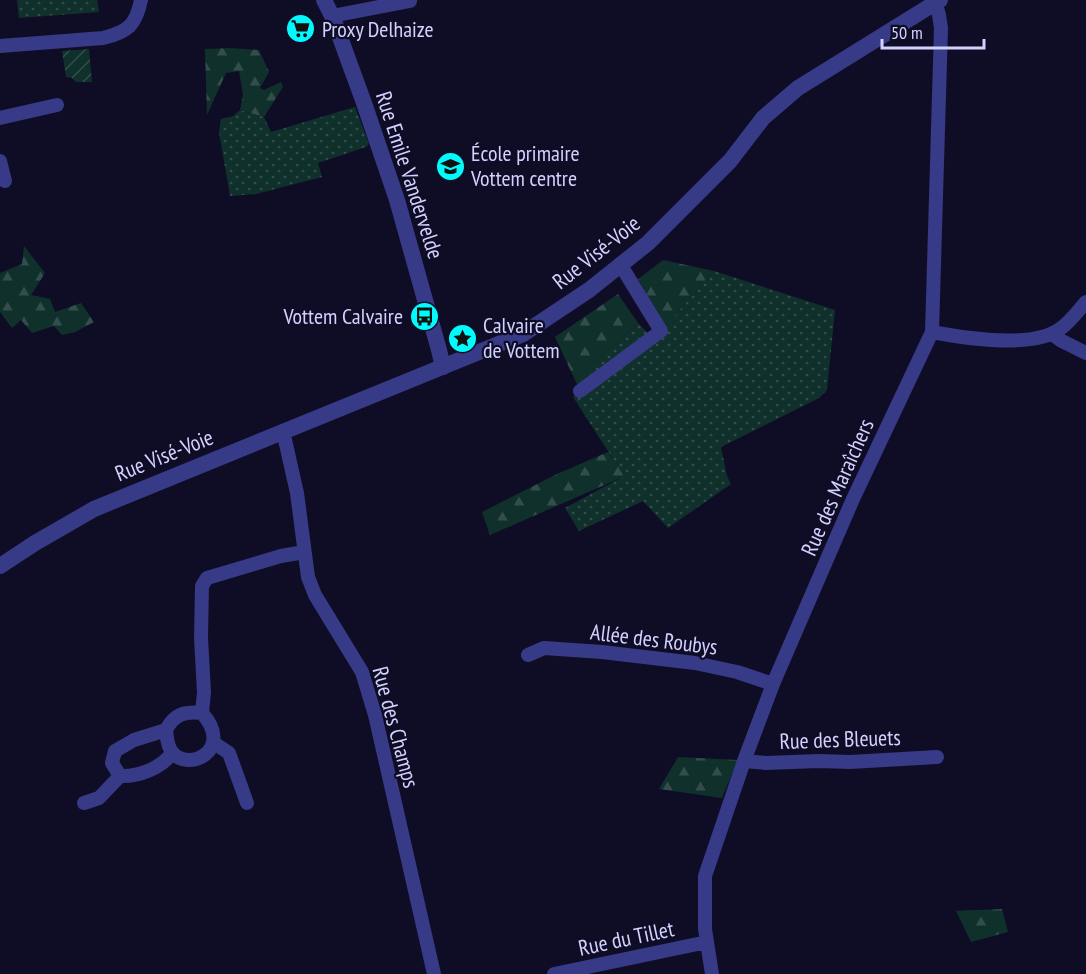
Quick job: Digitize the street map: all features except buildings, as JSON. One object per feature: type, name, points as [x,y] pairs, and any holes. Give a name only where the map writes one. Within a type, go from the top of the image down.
[{"type":"street","points":[[0,46],[116,35],[133,23],[141,0]]},
{"type":"street","name":"Rue Emile Vandervelde","points":[[324,0],[332,16],[397,200],[443,367]]},
{"type":"street","points":[[332,16],[410,1]]},
{"type":"street","name":"Rue Visé-Voie","points":[[0,566],[94,508],[523,334],[589,290],[648,243],[730,161],[763,118],[798,88],[938,2]]},
{"type":"street","name":"Rue des Maraîchers","points":[[712,974],[704,909],[705,876],[744,761],[774,684],[853,500],[932,332],[941,28],[938,2]]},
{"type":"street","points":[[0,118],[57,105]]},
{"type":"street","points":[[0,161],[5,181]]},
{"type":"street","points":[[580,392],[661,331],[620,264]]},
{"type":"street","points":[[932,332],[980,340],[1014,340],[1052,334],[1062,328],[1086,302]]},
{"type":"street","points":[[1052,334],[1086,353]]},
{"type":"street","name":"Rue des Champs","points":[[283,431],[297,493],[308,577],[315,595],[362,672],[367,687],[434,974]]},
{"type":"street","points":[[201,713],[204,692],[201,638],[202,586],[207,578],[281,556],[304,552]]},
{"type":"street","name":"Allée des Roubys","points":[[528,655],[544,648],[602,652],[695,663],[737,672],[774,684]]},
{"type":"street","points":[[120,776],[112,763],[115,751],[134,740],[166,730],[177,716],[189,711],[201,713],[214,730],[214,743],[208,752],[197,760],[181,759],[172,753],[166,730]]},
{"type":"street","points":[[214,743],[229,753],[247,802]]},
{"type":"street","points":[[120,776],[133,777],[166,762],[172,753]]},
{"type":"street","name":"Rue des Bleuets","points":[[744,761],[850,762],[937,757]]},
{"type":"street","points":[[84,803],[99,798],[120,776]]},
{"type":"street","name":"Rue du Tillet","points":[[554,974],[707,942]]},
{"type":"green space","points":[[17,0],[97,0],[99,12],[19,18]]},
{"type":"green space","points":[[89,49],[92,82],[76,82],[66,77],[62,51]]},
{"type":"green space","points":[[205,49],[259,50],[269,72],[260,88],[264,90],[281,82],[283,87],[264,117],[240,110],[243,95],[239,71],[226,73],[207,115]]},
{"type":"green space","points":[[355,107],[369,144],[366,147],[318,163],[322,177],[256,194],[230,196],[219,132],[221,119],[233,116],[240,110],[264,117],[271,132]]},
{"type":"green space","points":[[24,246],[45,273],[31,295],[50,299],[55,312],[81,303],[94,322],[75,332],[62,335],[54,326],[32,333],[21,320],[12,328],[0,312],[0,273],[22,264]]},
{"type":"green space","points":[[663,260],[714,271],[665,327],[638,279]]},
{"type":"green space","points":[[714,271],[835,310],[827,390],[819,398],[721,447],[731,484],[668,528],[643,501],[579,531],[565,508],[624,476],[573,397],[580,391],[575,380],[638,323],[647,332],[661,331]]},
{"type":"green space","points":[[618,294],[638,323],[575,380],[555,337]]},
{"type":"green space","points":[[608,452],[625,476],[490,535],[482,512],[557,474]]},
{"type":"green space","points":[[678,757],[738,760],[722,798],[659,789]]},
{"type":"green space","points":[[1002,909],[1008,932],[971,942],[956,911]]},
{"type":"place","name":"Proxy Delhaize","points":[[301,29]]},
{"type":"place","name":"École primaire Vottem centre","points":[[450,166]]},
{"type":"place","name":"Vottem Calvaire","points":[[424,316]]},
{"type":"place","name":"Calvaire de Vottem","points":[[462,338]]}]
